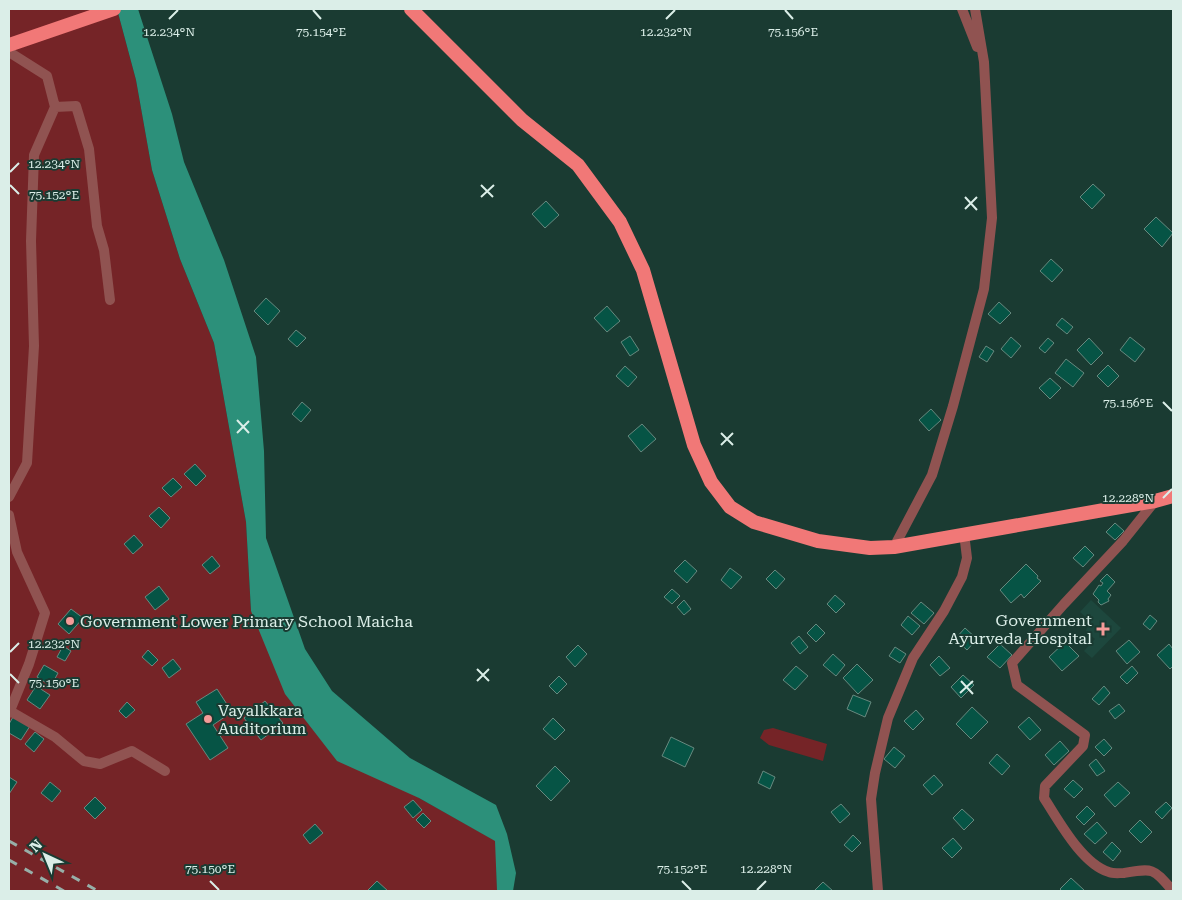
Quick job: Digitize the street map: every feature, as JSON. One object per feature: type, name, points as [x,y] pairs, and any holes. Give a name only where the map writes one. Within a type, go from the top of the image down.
[{"type":"highway","points":[[9,45],[114,9]]},
{"type":"highway","points":[[410,9],[522,120],[578,164],[620,222],[643,270],[694,445],[711,482],[730,507],[754,522],[818,541],[870,548],[924,542],[964,533],[1018,526],[1173,496]]},
{"type":"street","points":[[962,9],[984,64]]},
{"type":"street","points":[[894,546],[932,475],[953,406],[984,289],[992,218],[984,64],[974,9]]},
{"type":"street","points":[[9,52],[47,76],[55,107],[34,155],[31,241],[34,346],[27,463],[9,497]]},
{"type":"street","points":[[55,107],[76,106],[89,149],[97,226],[104,250],[110,300]]},
{"type":"street","points":[[1155,501],[1123,541],[1012,663],[1017,685],[1085,735],[1083,746],[1045,786],[1044,793],[1044,798],[1078,849],[1087,859],[1109,873],[1152,870],[1173,891]]},
{"type":"street","points":[[9,515],[17,552],[45,613],[29,664],[10,712],[56,736],[84,761],[100,764],[132,752],[164,771]]},
{"type":"street","points":[[878,891],[871,799],[886,727],[913,658],[944,611],[962,577],[967,558],[964,533]]},
{"type":"shaded area","points":[[9,9],[117,9],[136,80],[152,170],[180,259],[214,343],[246,522],[251,611],[419,798],[496,841],[497,891],[9,891]]},
{"type":"shaded area","points":[[117,9],[138,9],[172,114],[184,162],[224,260],[256,357],[264,451],[266,538],[305,649],[332,691],[410,758],[496,805],[507,834],[516,873],[513,891],[497,891],[495,841],[419,798],[337,761],[285,694],[251,611],[246,522],[214,343],[180,259],[152,170],[136,80]]},
{"type":"shaded area","name":"Government Ayurveda Hospital","points":[[1091,600],[1121,628],[1092,658],[1084,651],[1095,639],[1086,631],[1089,620],[1080,612]]},
{"type":"shaded area","points":[[773,728],[827,744],[823,761],[769,745],[760,738],[764,730]]},
{"type":"building","points":[[1093,184],[1105,195],[1092,209],[1080,197]]},
{"type":"building","points":[[546,201],[559,215],[545,228],[532,214]]},
{"type":"building","points":[[1156,217],[1173,233],[1162,247],[1144,229]]},
{"type":"building","points":[[1051,259],[1063,270],[1052,282],[1040,271]]},
{"type":"building","points":[[266,298],[280,311],[268,325],[254,311]]},
{"type":"building","points":[[999,302],[1011,313],[1000,324],[988,314]]},
{"type":"building","points":[[607,306],[620,321],[607,332],[594,318]]},
{"type":"building","points":[[1062,318],[1073,327],[1067,334],[1056,325]]},
{"type":"building","points":[[296,330],[306,338],[297,347],[288,339]]},
{"type":"building","points":[[630,336],[639,350],[630,356],[621,342]]},
{"type":"building","points":[[1011,337],[1021,346],[1011,358],[1001,349]]},
{"type":"building","points":[[1130,337],[1145,349],[1135,362],[1120,350]]},
{"type":"building","points":[[1048,338],[1054,343],[1045,353],[1039,348]]},
{"type":"building","points":[[1089,338],[1103,353],[1091,365],[1077,350]]},
{"type":"building","points":[[986,346],[994,351],[987,362],[979,357]]},
{"type":"building","points":[[1066,359],[1084,373],[1073,387],[1055,373]]},
{"type":"building","points":[[1108,365],[1119,376],[1108,387],[1097,376]]},
{"type":"building","points":[[625,366],[637,377],[628,387],[616,376]]},
{"type":"building","points":[[1050,378],[1061,388],[1050,399],[1039,388]]},
{"type":"building","points":[[302,402],[311,410],[301,422],[292,414]]},
{"type":"building","points":[[931,409],[941,420],[929,431],[919,420]]},
{"type":"building","points":[[642,424],[656,439],[641,452],[628,436]]},
{"type":"building","points":[[195,464],[206,476],[196,486],[184,474]]},
{"type":"building","points":[[173,478],[182,487],[171,497],[162,488]]},
{"type":"building","points":[[159,507],[170,518],[161,528],[149,516]]},
{"type":"building","points":[[1115,523],[1124,531],[1115,540],[1106,532]]},
{"type":"building","points":[[134,535],[143,545],[133,554],[124,544]]},
{"type":"building","points":[[1085,546],[1094,555],[1083,567],[1073,558]]},
{"type":"building","points":[[212,556],[220,566],[210,574],[202,565]]},
{"type":"building","points":[[685,560],[697,571],[687,583],[674,571]]},
{"type":"building","points":[[1026,564],[1041,581],[1024,598],[1021,594],[1011,603],[1000,590]]},
{"type":"building","points":[[730,568],[742,577],[731,589],[721,580]]},
{"type":"building","points":[[775,570],[785,579],[776,589],[766,579]]},
{"type":"building","points":[[1107,574],[1115,582],[1107,591],[1111,595],[1108,599],[1109,601],[1101,605],[1093,594],[1099,585],[1101,586],[1103,583],[1100,581]]},
{"type":"building","points":[[159,586],[169,599],[155,610],[145,597]]},
{"type":"building","points":[[672,589],[680,596],[672,604],[664,597]]},
{"type":"building","points":[[835,595],[845,604],[836,613],[827,604]]},
{"type":"building","points":[[684,600],[691,609],[684,615],[677,607]]},
{"type":"building","points":[[921,602],[934,613],[924,624],[911,613]]},
{"type":"building","name":"Government Lower Primary School Maicha","points":[[71,609],[83,618],[69,634],[58,624]]},
{"type":"building","points":[[1150,615],[1157,621],[1150,630],[1143,624]]},
{"type":"building","points":[[908,616],[920,626],[912,635],[901,625]]},
{"type":"building","points":[[816,624],[825,633],[816,642],[807,633]]},
{"type":"building","points":[[965,628],[977,639],[967,650],[955,639]]},
{"type":"building","points":[[799,636],[808,647],[800,654],[791,643]]},
{"type":"building","points":[[1129,640],[1140,652],[1127,664],[1116,651]]},
{"type":"building","points":[[1065,642],[1079,656],[1062,671],[1049,657]]},
{"type":"building","points":[[1000,644],[1012,655],[1000,668],[987,657]]},
{"type":"building","points":[[1169,644],[1173,649],[1173,666],[1170,669],[1157,655]]},
{"type":"building","points":[[578,645],[587,654],[575,667],[566,657]]},
{"type":"building","points":[[63,646],[71,651],[65,661],[57,657]]},
{"type":"building","points":[[895,647],[906,654],[900,663],[889,656]]},
{"type":"building","points":[[148,650],[158,660],[152,666],[142,657]]},
{"type":"building","points":[[833,654],[845,665],[836,676],[823,665]]},
{"type":"building","points":[[939,656],[950,668],[940,676],[930,665]]},
{"type":"building","points":[[173,659],[181,669],[169,678],[162,668]]},
{"type":"building","points":[[857,664],[873,680],[858,694],[843,678]]},
{"type":"building","points":[[44,665],[58,673],[51,686],[37,677]]},
{"type":"building","points":[[796,666],[808,676],[795,690],[783,680]]},
{"type":"building","points":[[1132,666],[1138,673],[1127,684],[1120,677]]},
{"type":"building","points":[[963,675],[974,685],[961,698],[951,687]]},
{"type":"building","points":[[559,676],[567,684],[557,694],[549,686]]},
{"type":"building","points":[[36,686],[50,695],[40,709],[27,700]]},
{"type":"building","points":[[1104,686],[1110,693],[1099,705],[1092,699]]},
{"type":"building","name":"Vayalkkara Auditorium","points":[[217,689],[232,712],[213,725],[228,748],[210,760],[186,724],[203,713],[196,702]]},
{"type":"building","points":[[853,695],[871,702],[865,717],[847,709]]},
{"type":"building","points":[[265,701],[283,723],[261,740],[244,718]]},
{"type":"building","points":[[127,702],[135,710],[126,718],[119,711]]},
{"type":"building","points":[[1119,704],[1125,711],[1115,719],[1109,711]]},
{"type":"building","points":[[972,707],[988,722],[971,739],[956,724]]},
{"type":"building","points":[[916,710],[924,719],[913,730],[904,721]]},
{"type":"building","points":[[13,717],[30,726],[21,740],[9,733],[9,724]]},
{"type":"building","points":[[1029,717],[1041,730],[1030,740],[1018,727]]},
{"type":"building","points":[[553,718],[565,730],[555,740],[543,729]]},
{"type":"building","points":[[35,732],[44,739],[34,752],[25,744]]},
{"type":"building","points":[[671,737],[694,748],[685,767],[662,756]]},
{"type":"building","points":[[1104,739],[1112,748],[1104,756],[1095,747]]},
{"type":"building","points":[[1060,741],[1069,751],[1054,765],[1045,755]]},
{"type":"building","points":[[894,747],[905,756],[895,768],[884,759]]},
{"type":"building","points":[[997,754],[1010,766],[1002,775],[989,763]]},
{"type":"building","points":[[1096,759],[1105,771],[1097,776],[1089,765]]},
{"type":"building","points":[[555,766],[570,781],[551,801],[536,786]]},
{"type":"building","points":[[763,771],[775,777],[770,789],[758,783]]},
{"type":"building","points":[[934,775],[943,785],[932,795],[923,785]]},
{"type":"building","points":[[9,777],[17,782],[9,794]]},
{"type":"building","points":[[1073,780],[1083,789],[1074,798],[1064,789]]},
{"type":"building","points":[[50,782],[61,791],[52,802],[41,793]]},
{"type":"building","points":[[1118,782],[1130,793],[1115,807],[1104,795]]},
{"type":"building","points":[[95,797],[106,808],[95,819],[84,808]]},
{"type":"building","points":[[413,800],[422,810],[413,818],[404,807]]},
{"type":"building","points":[[1166,802],[1172,808],[1162,819],[1155,812]]},
{"type":"building","points":[[841,804],[850,814],[840,823],[831,812]]},
{"type":"building","points":[[1087,806],[1095,814],[1084,825],[1076,817]]},
{"type":"building","points":[[962,809],[974,820],[964,830],[953,818]]},
{"type":"building","points":[[423,813],[431,821],[424,828],[416,820]]},
{"type":"building","points":[[1140,820],[1152,832],[1141,843],[1129,831]]},
{"type":"building","points":[[1097,822],[1107,833],[1095,844],[1084,834]]},
{"type":"building","points":[[315,824],[323,833],[310,844],[303,835]]},
{"type":"building","points":[[853,835],[861,843],[852,852],[844,845]]},
{"type":"building","points":[[953,838],[962,848],[952,858],[942,848]]},
{"type":"building","points":[[1112,842],[1121,851],[1113,861],[1103,852]]},
{"type":"building","points":[[1071,878],[1083,891],[1062,891],[1060,889]]},
{"type":"building","points":[[377,881],[388,891],[367,891]]},
{"type":"building","points":[[823,882],[833,891],[814,891]]},
{"type":"railway","points":[[9,841],[98,891]]},
{"type":"railway","points":[[9,860],[64,891]]},
{"type":"place","name":"Government Lower Primary School Maicha","points":[[70,621]]},
{"type":"place","name":"Government Ayurveda Hospital","points":[[1103,629]]},
{"type":"place","name":"Vayalkkara Auditorium","points":[[208,719]]}]
